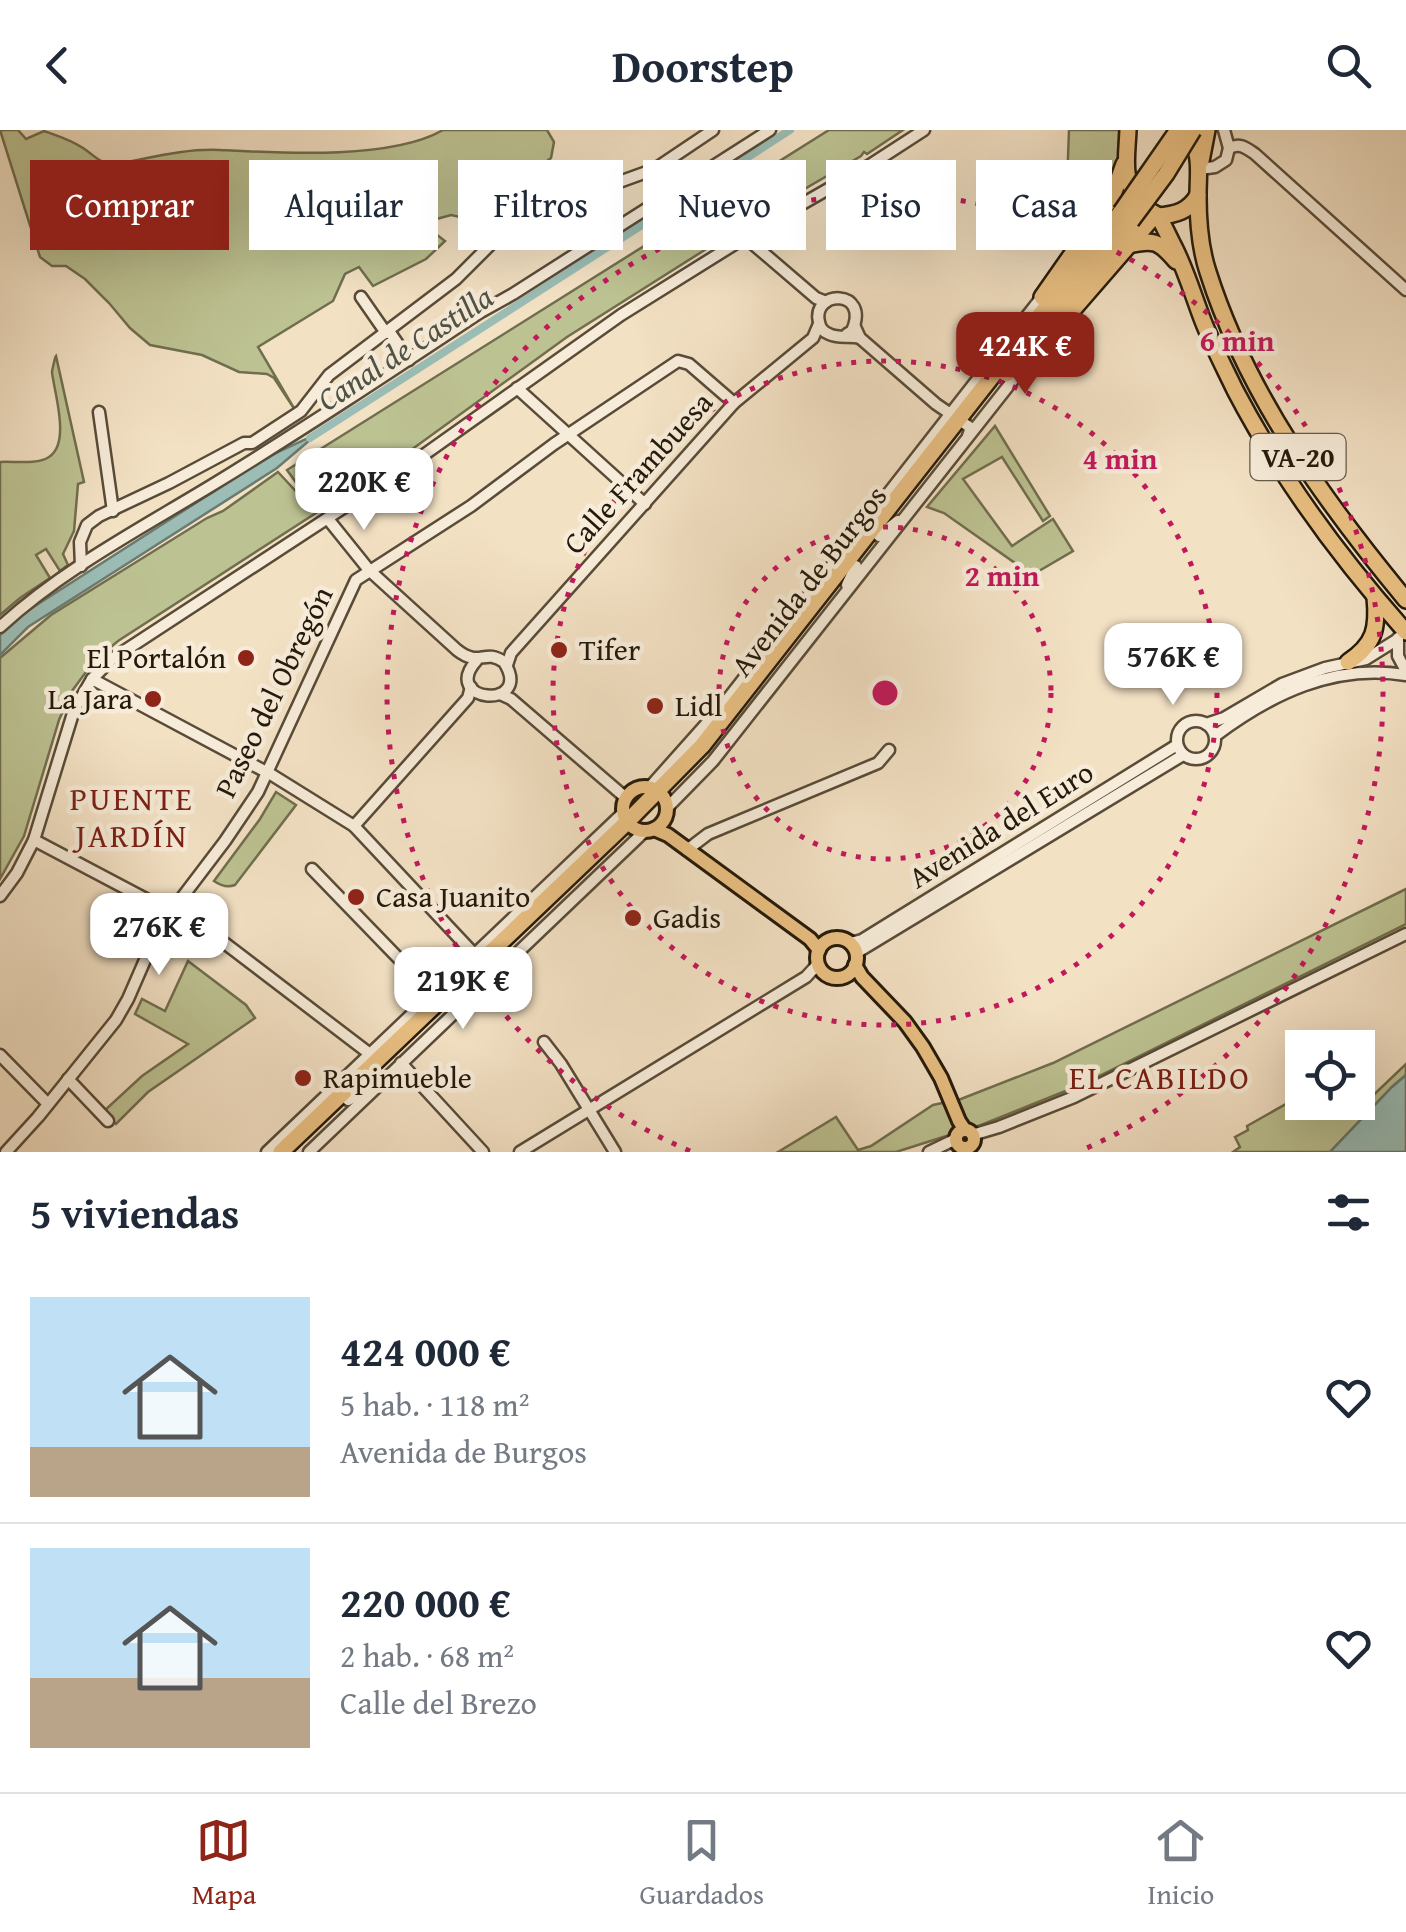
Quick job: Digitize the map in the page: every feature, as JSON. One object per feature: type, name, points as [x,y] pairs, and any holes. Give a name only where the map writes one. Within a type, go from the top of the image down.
[{"type":"highway","name":"Avenida de Burgos","points":[[1126,217],[1178,130]]},
{"type":"highway","name":"VA-20","points":[[1185,130],[1196,148],[1200,167],[1198,195],[1206,268],[1248,369],[1318,488],[1374,563],[1402,593]]},
{"type":"highway","name":"Avenida de Burgos","points":[[281,1145],[310,1124],[479,960],[505,945],[551,907],[650,815],[773,664],[798,641],[1006,366],[1126,217],[1166,174],[1193,130]]},
{"type":"highway","points":[[1200,167],[1207,130]]},
{"type":"highway","name":"VA-20","points":[[1129,132],[1125,160],[1137,200],[1156,216],[1184,270],[1222,361],[1266,444],[1314,519],[1403,631]]},
{"type":"highway","points":[[1006,366],[1042,298],[1106,207],[1125,160]]},
{"type":"highway","points":[[1006,366],[1038,347],[1156,216],[1186,210],[1198,195]]},
{"type":"highway","points":[[1128,245],[1156,242],[1184,270]]},
{"type":"highway","name":"Avenida de Burgos","points":[[798,641],[911,481],[960,425]]},
{"type":"highway","points":[[1348,662],[1364,652],[1372,638],[1376,626],[1375,597]]},
{"type":"highway","name":"Avenida de Burgos","points":[[505,945],[650,815]]},
{"type":"highway","name":"Avenida de Burgos","points":[[294,1152],[479,960]]},
{"type":"main road","points":[[650,815],[634,790],[626,798],[836,978],[854,962]]},
{"type":"main road","points":[[817,958],[836,938],[923,1046],[967,1139]]},
{"type":"street","points":[[81,566],[83,530],[99,516],[252,443],[300,411],[329,375],[456,279],[527,212],[655,168],[713,130]]},
{"type":"street","points":[[0,627],[81,566],[770,130]]},
{"type":"street","points":[[806,203],[924,130]]},
{"type":"street","points":[[1200,167],[1222,165],[1228,156],[1224,130]]},
{"type":"street","points":[[1229,148],[1236,144],[1254,154],[1406,290]]},
{"type":"street","points":[[0,896],[18,873],[34,840],[74,710],[92,679],[112,659],[418,460],[622,315],[727,250]]},
{"type":"street","points":[[760,250],[821,303]]},
{"type":"street","points":[[361,297],[408,360]]},
{"type":"street","points":[[821,303],[838,298],[850,302],[856,313],[854,333]]},
{"type":"street","name":"Avenida de Burgos","points":[[798,641],[835,608],[914,508],[960,425],[1042,298]]},
{"type":"street","points":[[821,303],[819,324],[828,334],[854,333],[960,425]]},
{"type":"street","name":"Calle Frambuesa","points":[[502,661],[734,403],[812,338],[819,324]]},
{"type":"street","name":"Calle Frambuesa","points":[[812,338],[828,334]]},
{"type":"street","name":"Avenida de Burgos","points":[[315,1150],[589,884],[650,815],[724,747],[773,664],[791,618],[880,504],[1038,347]]},
{"type":"street","name":"Paseo del Obregón","points":[[6,1152],[116,1020],[170,912],[246,810],[356,580],[678,361],[689,364],[734,403]]},
{"type":"street","points":[[517,388],[644,504]]},
{"type":"street","points":[[100,412],[114,511]]},
{"type":"street","points":[[252,443],[259,456]]},
{"type":"street","points":[[880,504],[911,481]]},
{"type":"street","points":[[879,536],[914,508]]},
{"type":"street","points":[[328,519],[368,570],[471,662]]},
{"type":"street","points":[[835,608],[856,566]]},
{"type":"street","points":[[791,618],[786,630],[798,641]]},
{"type":"street","points":[[1206,724],[1215,736],[1214,746],[1208,756],[1194,760],[1180,750],[1178,734],[1185,724],[1206,724],[1224,718],[1282,684],[1366,659],[1403,631]]},
{"type":"street","points":[[1215,736],[1308,682],[1364,672],[1406,673],[1398,656],[1403,631]]},
{"type":"street","points":[[471,662],[490,656],[502,661],[510,674],[506,694]]},
{"type":"street","points":[[471,662],[468,677],[473,693]]},
{"type":"street","name":"Avenida de Burgos","points":[[267,1152],[281,1145],[436,991],[479,960],[541,891],[650,815],[702,730],[773,664]]},
{"type":"street","points":[[92,679],[267,773],[354,826],[492,971],[452,1015]]},
{"type":"street","points":[[473,693],[490,697],[506,694]]},
{"type":"street","points":[[354,826],[473,693]]},
{"type":"street","points":[[506,694],[626,798]]},
{"type":"street","points":[[702,730],[735,714]]},
{"type":"street","points":[[724,747],[735,714]]},
{"type":"street","points":[[687,850],[708,834],[878,762],[889,750]]},
{"type":"street","name":"Avenida del Euro","points":[[854,962],[1180,750]]},
{"type":"street","points":[[34,840],[214,934],[370,1054]]},
{"type":"street","points":[[312,869],[436,991],[417,1022]]},
{"type":"street","points":[[551,907],[558,907],[589,884]]},
{"type":"street","points":[[528,943],[514,951],[505,945],[505,930],[541,891]]},
{"type":"street","points":[[935,1150],[1074,1098],[1406,934]]},
{"type":"street","points":[[520,1152],[817,958]]},
{"type":"street","points":[[544,1042],[615,1152]]},
{"type":"street","points":[[0,1055],[48,1104]]},
{"type":"street","points":[[402,1064],[483,1152]]},
{"type":"street","points":[[68,1079],[108,1121]]},
{"type":"street","points":[[348,1100],[381,1083]]},
{"type":"green space","points":[[0,130],[18,130],[26,139],[44,131],[74,143],[99,160],[30,160],[30,225]]},
{"type":"green space","points":[[443,130],[547,130],[554,142],[548,160],[458,160],[458,217],[438,219],[438,160],[249,160],[249,250],[436,250],[426,259],[373,286],[359,267],[345,274],[333,301],[258,347],[295,410],[274,378],[267,374],[239,372],[202,355],[150,345],[85,279],[66,266],[52,266],[38,250],[229,250],[229,160],[137,160],[206,150],[366,150],[421,140]]},
{"type":"green space","points":[[829,130],[903,130],[854,160],[826,160],[826,176],[806,188],[806,160],[781,160]]},
{"type":"green space","points":[[1069,130],[1119,130],[1118,166],[1112,181],[1112,160],[1068,160]]},
{"type":"green space","points":[[643,247],[643,250],[705,250],[567,337],[411,450],[316,510],[287,470]]},
{"type":"green space","points":[[56,356],[84,482],[78,484],[74,531],[63,554],[68,565],[60,571],[46,549],[36,555],[50,578],[0,615],[0,462],[38,461],[56,450],[60,429],[52,372]]},
{"type":"green space","points":[[995,426],[1050,516],[1043,521],[1002,457],[963,479],[1012,546],[1053,519],[1073,551],[1032,575],[944,513],[927,507]]},
{"type":"green space","points":[[278,472],[316,513],[118,641],[94,661],[72,691],[59,720],[24,836],[0,879],[0,658],[51,615],[223,511]]},
{"type":"green space","points":[[276,792],[296,805],[235,885],[224,886],[214,881],[260,819]]},
{"type":"green space","points":[[1406,889],[1406,924],[1083,1084],[981,1125],[896,1152],[778,1152],[836,1117],[858,1150],[871,1146],[933,1105],[961,1099],[1053,1063]]},
{"type":"green space","points":[[188,961],[246,1005],[255,1018],[148,1092],[116,1124],[104,1111],[142,1076],[188,1044],[135,1014],[142,999],[165,1011]]},
{"type":"green space","points":[[1406,1064],[1406,1075],[1375,1105],[1375,1094]]},
{"type":"green space","points":[[1285,1105],[1285,1120],[1361,1120],[1330,1152],[1233,1152],[1240,1147],[1235,1137],[1248,1130],[1247,1126]]},
{"type":"water","points":[[317,434],[277,468],[28,627],[0,655],[0,635],[24,613],[269,456]]},
{"type":"water","points":[[1406,1075],[1406,1152],[1330,1152],[1361,1120],[1375,1120],[1375,1105]]},
{"type":"waterway","name":"Canal de Castilla","points":[[310,438],[790,130]]},
{"type":"place","name":"Tifer","points":[[559,650]]},
{"type":"place","name":"El Portalón","points":[[246,658]]},
{"type":"place","name":"La Jara","points":[[153,699]]},
{"type":"place","name":"Lidl","points":[[655,706]]},
{"type":"place","name":"Casa Juanito","points":[[356,897]]},
{"type":"place","name":"Gadis","points":[[633,918]]},
{"type":"place","name":"Rapimueble","points":[[303,1078]]},
{"type":"district","name":"PUENTE JARDÍN","points":[[132,818]]},
{"type":"district","name":"EL CABILDO","points":[[1160,1078]]}]
